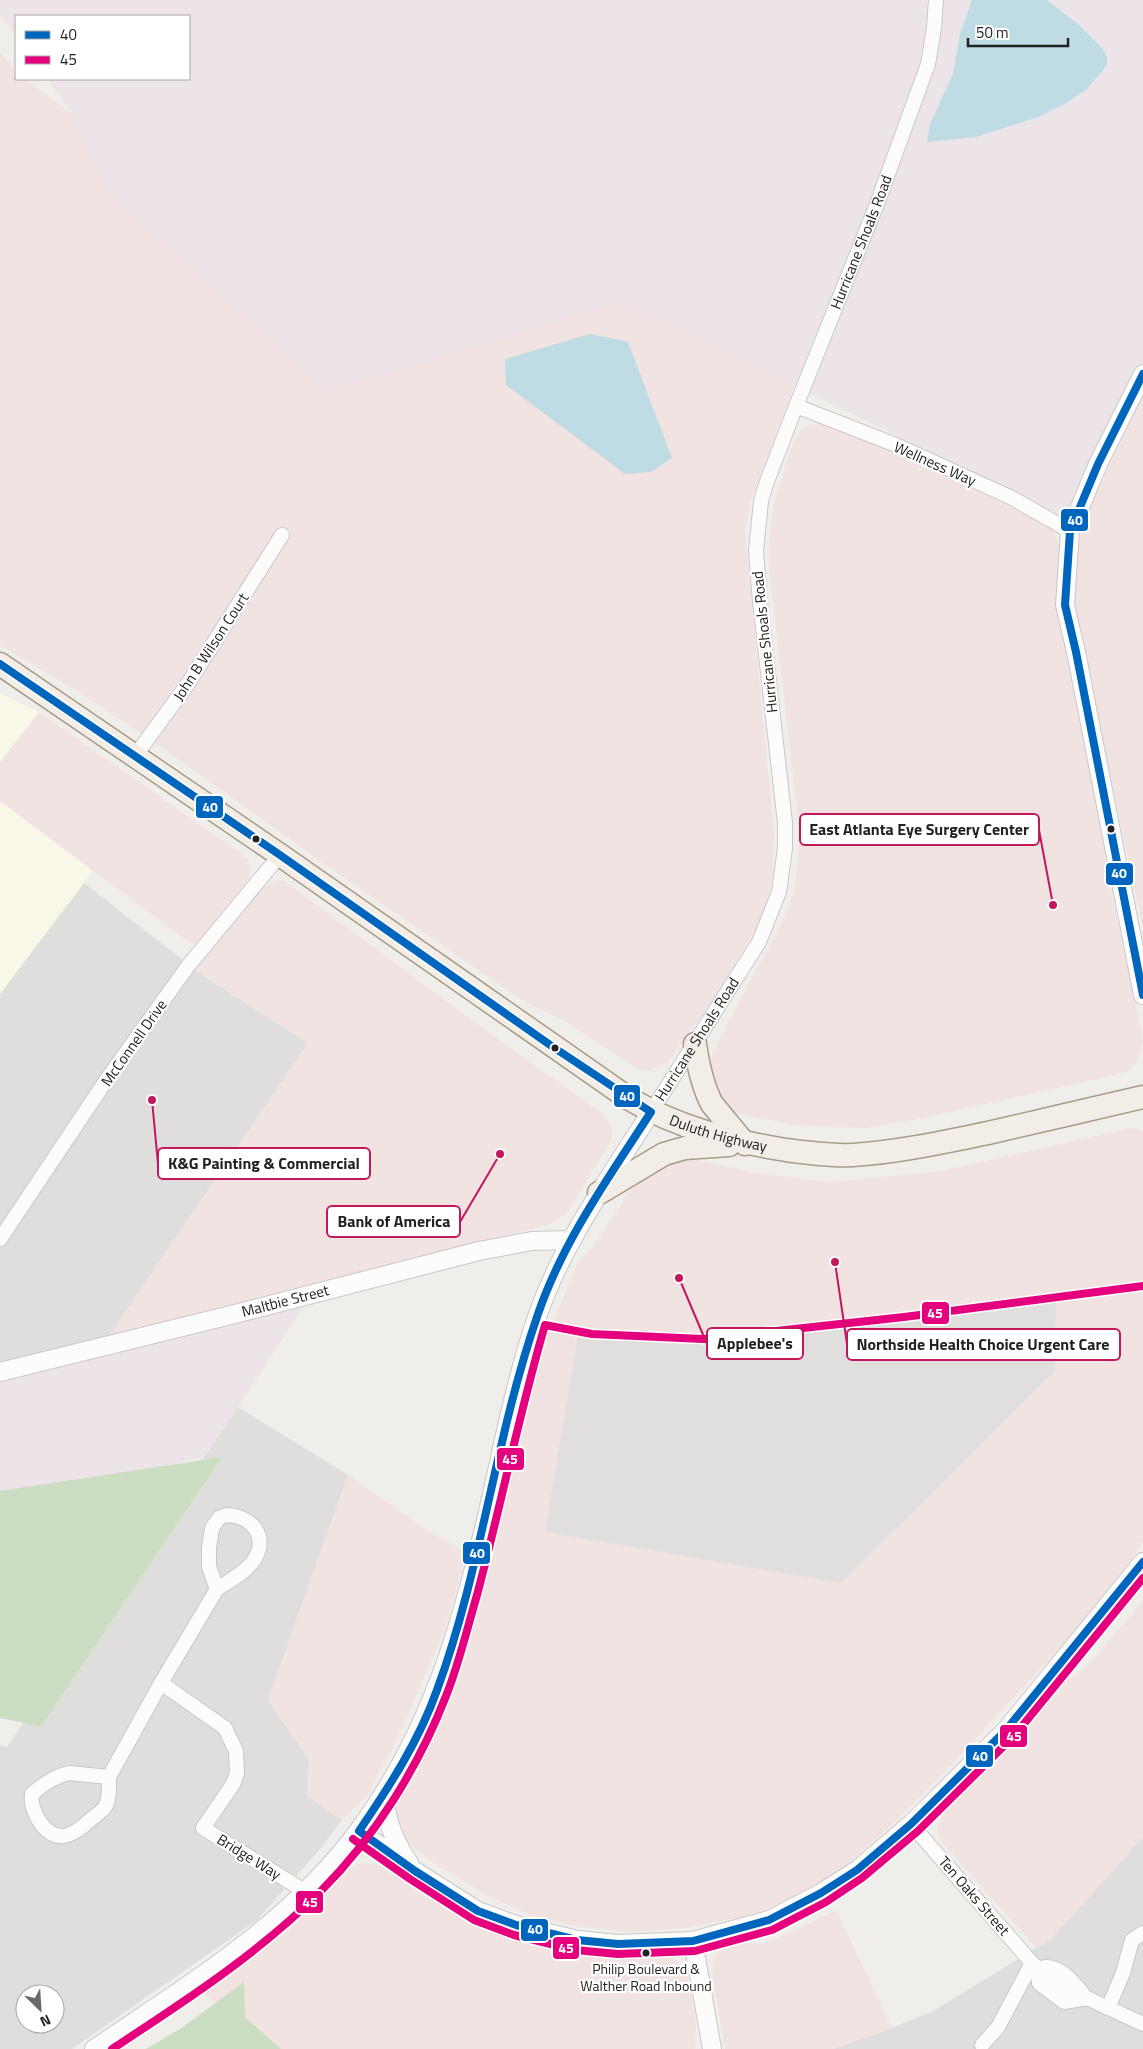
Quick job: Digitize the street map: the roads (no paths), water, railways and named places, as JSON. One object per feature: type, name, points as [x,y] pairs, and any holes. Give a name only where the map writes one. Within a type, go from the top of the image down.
[{"type":"main road","name":"Duluth Highway","points":[[0,664],[280,855],[553,1047],[651,1112],[713,1135],[745,1144],[807,1153],[851,1155],[882,1152],[958,1139],[1143,1097]]},
{"type":"main road","points":[[695,1044],[699,1072],[712,1104],[745,1144]]},
{"type":"main road","points":[[599,1193],[664,1154],[685,1148],[745,1144]]},
{"type":"street","name":"Hurricane Shoals Road","points":[[94,2049],[217,1965],[271,1924],[306,1892],[328,1868],[383,1796],[424,1721],[447,1663],[484,1526],[524,1359],[538,1313],[571,1240],[759,942],[773,909],[783,870],[785,848],[783,799],[760,602],[756,551],[759,519],[766,484],[877,204],[928,64],[936,0]]},
{"type":"street","points":[[1143,374],[1098,464],[1070,531],[1065,605],[1078,661],[1143,995]]},
{"type":"street","name":"Wellness Way","points":[[796,406],[896,445],[1010,498],[1070,531]]},
{"type":"street","name":"John B Wilson Court","points":[[135,756],[187,685],[282,536]]},
{"type":"street","name":"McConnell Drive","points":[[0,1240],[107,1079],[188,966],[280,855]]},
{"type":"street","name":"Maltbie Street","points":[[0,1372],[479,1251],[532,1241],[571,1240]]},
{"type":"street","points":[[109,1777],[69,1773],[59,1775],[32,1794],[31,1804],[47,1832],[56,1836],[71,1836],[105,1807],[109,1792],[109,1777],[161,1683],[217,1589],[243,1571],[254,1560],[260,1544],[258,1534],[252,1523],[238,1515],[227,1515],[219,1518],[212,1528],[209,1567],[217,1589]]},
{"type":"street","points":[[358,1831],[415,1871],[478,1911],[539,1931],[577,1940],[618,1944],[694,1941],[769,1920],[821,1894],[857,1870],[911,1824],[1006,1730],[1143,1562]]},
{"type":"street","name":"Bridge Way","points":[[161,1683],[225,1728],[236,1752],[237,1773],[234,1784],[202,1828],[306,1892]]},
{"type":"street","points":[[383,1796],[394,1840],[415,1871]]},
{"type":"street","name":"Ten Oaks Street","points":[[911,1824],[1034,1965],[1039,1983],[1055,1981]]},
{"type":"street","points":[[1108,2008],[1123,1973],[1132,1940],[1143,1933]]},
{"type":"street","points":[[694,1941],[712,2049]]},
{"type":"street","points":[[982,2045],[998,2027],[1034,1965],[1051,1966],[1064,2002],[1087,1998]]},
{"type":"street","points":[[1055,1981],[1071,1979],[1087,1998],[1143,2024]]},
{"type":"water","points":[[972,0],[1047,0],[1080,26],[1102,48],[1107,57],[1107,65],[1087,89],[1066,103],[1038,117],[976,137],[927,142],[930,124],[953,74],[960,34]]},
{"type":"water","points":[[590,334],[628,342],[672,458],[651,472],[625,474],[506,385],[505,359]]},
{"type":"place","name":"East Atlanta Eye Surgery Center","points":[[1053,905]]},
{"type":"place","name":"K&G Painting & Commercial","points":[[152,1100]]},
{"type":"place","name":"Bank of America","points":[[500,1154]]},
{"type":"place","name":"Northside Health Choice Urgent Care","points":[[835,1262]]},
{"type":"place","name":"Applebee's","points":[[679,1278]]},
{"type":"place","name":"Philip Boulevard & Walther Road Inbound","points":[[646,1953]]}]
